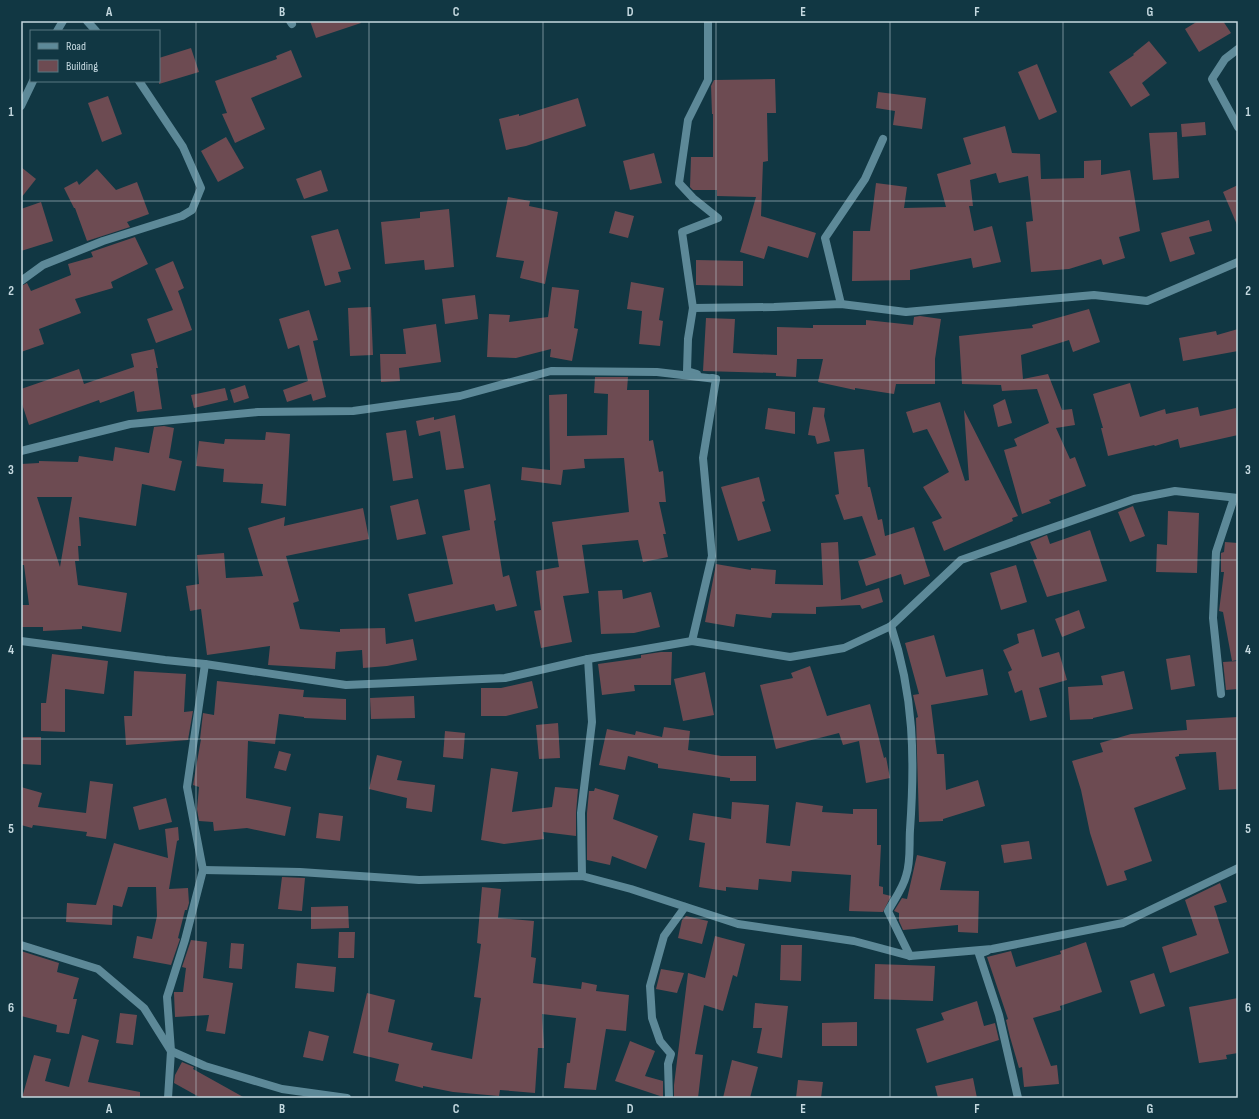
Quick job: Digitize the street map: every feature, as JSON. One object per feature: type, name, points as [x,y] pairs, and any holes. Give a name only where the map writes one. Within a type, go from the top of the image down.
[{"type":"street","points":[[58,30],[63,21]]},
{"type":"street","points":[[87,21],[95,30]]},
{"type":"street","points":[[708,21],[708,80],[688,120],[679,183],[693,198],[718,218],[682,232],[693,308],[688,339],[687,371],[716,379]]},
{"type":"street","points":[[1238,49],[1225,59],[1212,79],[1238,127]]},
{"type":"street","points":[[21,106],[33,82]]},
{"type":"street","points":[[21,281],[43,265],[103,241],[182,216],[192,210],[201,188],[183,147],[140,82]]},
{"type":"street","points":[[841,304],[825,238],[865,179],[883,139]]},
{"type":"street","points":[[693,308],[841,304],[906,312],[1094,295],[1147,301],[1238,262]]},
{"type":"street","points":[[21,451],[130,424],[258,412],[353,411],[460,396],[551,371],[657,372],[716,379]]},
{"type":"street","points":[[692,641],[712,556],[703,458],[716,379]]},
{"type":"street","points":[[21,641],[205,664],[346,684],[505,678],[588,659],[692,641],[790,657],[844,648],[891,626],[961,560],[1134,499],[1175,491],[1236,498],[1216,552],[1213,618],[1221,694]]},
{"type":"street","points":[[891,626],[902,657],[910,705],[913,738],[912,799],[907,875],[888,911],[910,956]]},
{"type":"street","points":[[582,876],[581,813],[592,722],[588,659]]},
{"type":"street","points":[[168,1098],[171,1051],[167,997],[185,940],[203,870],[187,787],[205,664]]},
{"type":"street","points":[[203,870],[300,872],[419,880],[582,876],[631,889],[738,924],[854,941],[910,956],[992,949],[1123,923],[1238,868]]},
{"type":"street","points":[[669,1098],[668,1064],[671,1054],[660,1041],[652,1018],[650,986],[664,936],[685,907]]},
{"type":"street","points":[[21,945],[98,969],[144,1008],[171,1051],[205,1066],[282,1089],[348,1098]]},
{"type":"street","points":[[992,949],[980,954],[999,1015],[1018,1098]]},
{"type":"building","points":[[310,21],[360,21],[361,23],[316,38]]},
{"type":"building","points":[[1198,21],[1223,21],[1231,33],[1199,52],[1185,29]]},
{"type":"building","points":[[1149,41],[1167,63],[1142,83],[1150,95],[1131,107],[1109,72],[1134,55],[1133,54]]},
{"type":"building","points":[[191,48],[199,72],[159,84],[160,58]]},
{"type":"building","points":[[291,50],[302,77],[251,98],[265,129],[235,143],[222,114],[227,113],[215,81],[277,59],[276,56]]},
{"type":"building","points":[[1037,64],[1057,112],[1039,120],[1018,72]]},
{"type":"building","points":[[775,79],[776,113],[767,113],[768,161],[763,162],[761,216],[816,233],[808,258],[768,246],[764,259],[740,252],[756,197],[717,196],[717,190],[693,190],[690,187],[691,157],[713,157],[713,114],[711,86],[714,80]]},
{"type":"building","points":[[878,92],[926,98],[922,129],[893,125],[895,111],[876,108]]},
{"type":"building","points":[[108,96],[122,134],[102,142],[88,103]]},
{"type":"building","points":[[578,98],[586,126],[526,146],[506,150],[499,119],[519,114],[519,116]]},
{"type":"building","points":[[1205,122],[1206,135],[1182,137],[1181,124]]},
{"type":"building","points":[[1005,126],[1012,153],[1040,154],[1041,179],[1084,178],[1084,161],[1101,160],[1101,175],[1130,170],[1140,231],[1119,237],[1125,258],[1103,265],[1101,259],[1069,269],[1031,272],[1026,222],[1033,221],[1028,176],[999,183],[996,173],[970,180],[973,206],[969,206],[974,231],[992,226],[1001,262],[973,268],[971,258],[910,270],[910,280],[852,281],[853,231],[870,231],[876,183],[907,187],[904,208],[946,207],[937,174],[971,164],[963,138]]},
{"type":"building","points":[[1177,132],[1179,178],[1153,180],[1149,133]]},
{"type":"building","points":[[226,137],[244,168],[218,182],[201,151]]},
{"type":"building","points":[[654,153],[662,183],[630,190],[623,161]]},
{"type":"building","points":[[21,167],[36,179],[21,198]]},
{"type":"building","points":[[97,169],[116,190],[137,182],[149,214],[127,222],[130,227],[87,241],[75,208],[64,188],[77,181],[79,185]]},
{"type":"building","points":[[321,170],[328,191],[304,199],[296,179]]},
{"type":"building","points":[[1238,185],[1238,227],[1223,192]]},
{"type":"building","points":[[508,197],[530,201],[529,206],[558,212],[545,284],[520,278],[524,261],[496,257]]},
{"type":"building","points":[[41,202],[53,241],[21,251],[21,209]]},
{"type":"building","points":[[449,209],[454,267],[425,270],[424,260],[385,264],[381,222],[420,218],[420,212]]},
{"type":"building","points":[[615,211],[634,216],[628,238],[609,233]]},
{"type":"building","points":[[1209,220],[1212,231],[1189,237],[1195,254],[1170,262],[1161,233]]},
{"type":"building","points":[[338,229],[351,269],[338,272],[341,282],[325,286],[311,236]]},
{"type":"building","points":[[135,237],[148,264],[111,282],[113,288],[75,299],[81,313],[39,329],[44,344],[21,352],[21,286],[27,283],[31,291],[71,275],[68,264],[93,257],[91,252]]},
{"type":"building","points":[[696,260],[743,261],[743,286],[696,285]]},
{"type":"building","points":[[173,261],[184,288],[178,291],[192,330],[156,343],[147,319],[173,310],[155,269]]},
{"type":"building","points":[[631,282],[664,288],[659,320],[663,321],[660,346],[639,344],[642,311],[627,309]]},
{"type":"building","points":[[552,287],[579,290],[574,328],[578,329],[572,361],[550,357],[551,349],[516,358],[487,357],[489,314],[510,315],[509,322],[548,317]]},
{"type":"building","points":[[475,295],[478,319],[445,324],[442,299]]},
{"type":"building","points":[[371,307],[373,355],[350,356],[348,308]]},
{"type":"building","points":[[1089,309],[1100,342],[1073,352],[1069,340],[1021,355],[1023,379],[1048,374],[1062,410],[1072,409],[1075,425],[1056,428],[1070,459],[1075,457],[1086,486],[1049,500],[1051,503],[1022,514],[1004,450],[1017,446],[1014,439],[1049,423],[1037,389],[1002,391],[1001,385],[962,384],[959,336],[1033,328],[1032,325]]},
{"type":"building","points":[[309,310],[318,340],[313,341],[326,397],[313,401],[311,394],[287,402],[283,390],[308,381],[299,345],[288,349],[279,319]]},
{"type":"building","points":[[920,316],[941,319],[935,359],[935,384],[896,384],[894,394],[855,388],[855,390],[818,382],[823,359],[797,359],[796,377],[776,376],[776,373],[703,371],[706,318],[735,319],[733,353],[777,355],[777,327],[813,328],[813,325],[866,325],[866,320],[913,325],[914,317]]},
{"type":"building","points":[[436,324],[441,362],[399,368],[400,381],[381,382],[380,354],[406,354],[403,329]]},
{"type":"building","points":[[1238,329],[1238,351],[1183,361],[1179,338],[1216,331],[1217,335]]},
{"type":"building","points":[[154,349],[158,368],[156,368],[162,409],[137,412],[134,391],[100,403],[99,400],[29,425],[21,401],[21,389],[79,369],[84,384],[134,367],[131,354]]},
{"type":"building","points":[[595,377],[628,377],[627,390],[649,390],[649,441],[653,440],[659,472],[663,471],[666,502],[659,502],[666,534],[663,534],[668,557],[643,562],[638,540],[582,545],[589,593],[563,596],[572,642],[541,648],[534,611],[541,610],[536,571],[559,567],[552,522],[629,512],[624,458],[584,459],[585,468],[563,470],[561,485],[521,480],[522,467],[550,470],[549,395],[567,394],[567,436],[607,435],[608,394],[594,393]]},
{"type":"building","points":[[1130,383],[1140,417],[1165,409],[1166,414],[1198,407],[1200,416],[1236,408],[1238,435],[1180,448],[1178,439],[1155,446],[1108,456],[1101,428],[1103,428],[1093,394]]},
{"type":"building","points":[[245,385],[249,398],[234,403],[230,390]]},
{"type":"building","points":[[225,388],[228,400],[194,408],[191,395]]},
{"type":"building","points":[[1005,399],[1012,423],[998,427],[993,405]]},
{"type":"building","points":[[940,402],[965,481],[969,480],[964,410],[1018,516],[1012,518],[1013,521],[944,551],[932,522],[942,518],[923,487],[949,472],[927,429],[913,433],[906,412]]},
{"type":"building","points":[[813,407],[825,408],[824,416],[830,441],[817,444],[815,436],[808,435]]},
{"type":"building","points":[[768,408],[795,412],[795,434],[765,429]]},
{"type":"building","points":[[455,415],[464,468],[446,470],[440,431],[419,436],[416,421],[434,417],[434,420]]},
{"type":"building","points":[[164,426],[174,428],[169,458],[182,461],[175,491],[142,484],[136,526],[79,517],[81,546],[78,546],[79,561],[75,561],[78,585],[127,593],[121,632],[82,626],[82,629],[43,631],[43,627],[21,627],[21,605],[29,605],[24,565],[21,565],[21,464],[39,463],[39,461],[78,462],[79,456],[113,461],[115,447],[149,453],[154,427]],"holes":[[[37,497],[72,497],[60,567]]]},
{"type":"building","points":[[406,430],[413,478],[393,481],[386,433]]},
{"type":"building","points":[[266,432],[290,434],[286,506],[261,503],[263,484],[223,482],[224,469],[196,466],[199,441],[224,444],[225,439],[265,440]]},
{"type":"building","points":[[864,449],[868,487],[870,487],[878,520],[882,519],[885,536],[914,527],[930,576],[904,585],[901,574],[866,586],[858,561],[876,555],[862,516],[844,520],[835,495],[839,494],[834,452]]},
{"type":"building","points":[[759,477],[765,501],[762,502],[771,531],[738,541],[721,487]]},
{"type":"building","points":[[490,484],[503,577],[509,575],[517,606],[496,611],[494,604],[415,622],[408,594],[453,584],[442,536],[470,530],[464,490]]},
{"type":"building","points":[[418,499],[426,534],[397,540],[390,506]]},
{"type":"building","points":[[1133,506],[1145,536],[1130,542],[1118,512]]},
{"type":"building","points":[[363,508],[369,539],[286,556],[299,601],[293,603],[300,629],[340,632],[340,629],[385,628],[386,644],[413,639],[417,660],[387,666],[363,668],[362,650],[336,652],[335,669],[268,665],[270,646],[207,655],[201,609],[190,611],[186,586],[199,584],[197,555],[224,553],[226,578],[263,576],[248,528],[285,517],[284,526]]},
{"type":"building","points":[[1168,511],[1199,513],[1197,573],[1156,572],[1157,544],[1167,545]]},
{"type":"building","points":[[1090,530],[1107,581],[1047,597],[1033,560],[1037,559],[1030,542],[1047,535],[1050,544]]},
{"type":"building","points":[[838,542],[841,600],[879,588],[883,602],[862,609],[860,605],[816,607],[816,614],[772,613],[771,618],[736,614],[734,627],[705,622],[716,564],[751,570],[751,568],[776,570],[775,584],[823,585],[821,543]]},
{"type":"building","points":[[1225,542],[1238,543],[1238,660],[1232,661],[1223,612],[1219,611],[1224,572],[1221,572],[1221,553],[1224,552]]},
{"type":"building","points":[[1016,565],[1027,602],[1001,610],[990,573]]},
{"type":"building","points":[[622,590],[623,599],[651,592],[660,627],[634,633],[601,634],[598,591]]},
{"type":"building","points":[[1079,610],[1085,628],[1062,637],[1055,619]]},
{"type":"building","points":[[1034,629],[1042,657],[1059,652],[1067,680],[1039,688],[1047,717],[1030,721],[1022,690],[1015,693],[1008,672],[1012,670],[1003,650],[1019,643],[1017,634]]},
{"type":"building","points":[[934,635],[946,677],[983,669],[988,695],[931,705],[937,754],[944,754],[946,790],[978,780],[985,806],[943,819],[943,821],[919,822],[916,718],[918,717],[913,695],[919,694],[905,643]]},
{"type":"building","points":[[672,652],[671,685],[634,685],[635,691],[602,695],[598,664],[641,658],[641,655]]},
{"type":"building","points":[[52,654],[108,661],[104,694],[65,689],[65,732],[41,731],[41,703],[46,703]]},
{"type":"building","points":[[1190,655],[1195,686],[1171,690],[1166,659]]},
{"type":"building","points":[[1238,661],[1238,689],[1226,690],[1223,662]]},
{"type":"building","points":[[810,666],[827,716],[870,704],[884,758],[886,757],[890,778],[866,783],[859,741],[843,745],[839,733],[776,749],[760,685],[793,678],[791,673]]},
{"type":"building","points":[[134,671],[186,674],[184,712],[193,711],[188,740],[126,745],[124,716],[132,716]]},
{"type":"building","points":[[1124,671],[1133,709],[1093,719],[1070,720],[1068,687],[1103,685],[1101,676]]},
{"type":"building","points":[[705,672],[714,715],[683,721],[674,679]]},
{"type":"building","points":[[217,681],[304,690],[303,697],[346,699],[346,720],[304,718],[279,714],[275,744],[248,741],[246,798],[291,807],[285,836],[247,828],[214,831],[213,822],[199,821],[197,809],[199,787],[193,785],[201,739],[203,713],[214,715]]},
{"type":"building","points":[[532,681],[538,708],[506,716],[481,716],[481,688],[501,688]]},
{"type":"building","points":[[414,696],[415,718],[371,719],[370,698]]},
{"type":"building","points":[[1238,717],[1238,789],[1219,790],[1216,752],[1179,754],[1179,756],[1175,757],[1186,789],[1134,808],[1152,861],[1124,871],[1127,880],[1107,886],[1090,833],[1081,790],[1072,761],[1103,752],[1100,743],[1131,734],[1187,730],[1186,720]]},
{"type":"building","points":[[558,723],[560,758],[539,759],[536,725]]},
{"type":"building","points":[[664,727],[690,731],[688,750],[721,756],[756,756],[756,781],[730,781],[730,778],[658,768],[658,764],[628,756],[625,770],[599,765],[607,729],[635,735],[636,731],[662,737]]},
{"type":"building","points":[[445,731],[465,733],[463,759],[443,757]]},
{"type":"building","points":[[21,737],[41,737],[41,765],[21,764]]},
{"type":"building","points":[[279,751],[291,754],[286,771],[274,768]]},
{"type":"building","points":[[377,755],[402,761],[397,780],[435,785],[432,812],[406,808],[407,798],[369,789]]},
{"type":"building","points":[[491,768],[518,772],[512,812],[552,807],[555,787],[578,789],[576,836],[543,832],[544,839],[504,844],[481,840]]},
{"type":"building","points":[[90,781],[113,784],[106,839],[86,836],[87,832],[33,825],[32,828],[21,825],[21,787],[42,793],[38,807],[86,813]]},
{"type":"building","points":[[595,788],[619,795],[613,819],[658,836],[646,869],[612,856],[610,865],[587,860],[587,813],[589,791],[594,791]]},
{"type":"building","points":[[166,798],[172,822],[139,830],[133,807]]},
{"type":"building","points":[[732,802],[769,805],[766,843],[790,846],[796,802],[823,806],[822,812],[853,814],[853,809],[877,809],[877,845],[881,845],[879,886],[883,887],[883,894],[891,896],[883,912],[849,911],[851,875],[792,871],[791,882],[759,879],[758,890],[726,887],[726,891],[699,887],[705,843],[689,840],[693,813],[731,819]]},
{"type":"building","points":[[319,813],[343,816],[340,841],[316,838]]},
{"type":"building","points":[[178,827],[179,840],[177,841],[169,889],[188,888],[189,903],[187,910],[185,910],[178,938],[180,939],[171,965],[133,958],[137,936],[152,939],[157,916],[156,887],[128,887],[122,907],[113,905],[112,925],[66,922],[67,903],[96,905],[114,843],[168,858],[165,829]]},
{"type":"building","points":[[1029,841],[1032,859],[1004,863],[1001,845]]},
{"type":"building","points":[[917,855],[946,862],[940,890],[979,891],[978,933],[958,932],[958,925],[903,930],[899,921],[899,913],[894,911],[902,898],[907,899]]},
{"type":"building","points":[[282,877],[305,878],[302,911],[278,909]]},
{"type":"building","points":[[1220,883],[1227,902],[1214,906],[1229,953],[1170,973],[1162,947],[1197,935],[1185,900]]},
{"type":"building","points":[[482,887],[501,889],[498,918],[534,921],[531,957],[536,958],[533,983],[581,989],[582,982],[597,985],[596,991],[629,995],[626,1031],[606,1029],[596,1090],[564,1088],[567,1063],[570,1063],[576,1018],[542,1014],[544,1048],[538,1048],[535,1093],[500,1090],[499,1096],[453,1092],[423,1086],[423,1088],[395,1081],[399,1064],[353,1053],[367,993],[395,1000],[388,1032],[433,1043],[431,1050],[472,1059],[481,998],[474,997],[481,944],[477,943]]},
{"type":"building","points":[[348,906],[349,928],[311,929],[311,907]]},
{"type":"building","points":[[686,916],[708,921],[702,944],[678,938],[682,920]]},
{"type":"building","points":[[339,932],[355,932],[354,958],[338,958]]},
{"type":"building","points":[[715,936],[745,944],[737,977],[733,975],[723,1011],[704,1005],[695,1054],[703,1055],[698,1098],[674,1098],[674,1085],[688,973],[705,978]]},
{"type":"building","points":[[191,940],[207,942],[203,978],[233,983],[225,1034],[206,1031],[209,1015],[175,1017],[174,992],[183,992],[186,968],[182,967]]},
{"type":"building","points":[[1086,942],[1102,992],[1060,1006],[1061,1010],[1033,1018],[1051,1066],[1057,1065],[1059,1084],[1024,1087],[1022,1067],[1019,1068],[1006,1020],[1008,1019],[987,957],[1011,951],[1016,967],[1061,954],[1060,951]]},
{"type":"building","points":[[231,943],[244,944],[242,969],[229,968]]},
{"type":"building","points":[[781,945],[802,945],[801,981],[780,980]]},
{"type":"building","points":[[21,951],[59,963],[57,972],[79,978],[73,999],[77,999],[69,1034],[56,1032],[57,1025],[21,1016]]},
{"type":"building","points":[[297,963],[336,967],[334,992],[295,988]]},
{"type":"building","points":[[875,964],[935,966],[933,1001],[874,999]]},
{"type":"building","points":[[661,969],[684,973],[677,993],[656,989]]},
{"type":"building","points":[[1154,973],[1165,1006],[1140,1014],[1130,981]]},
{"type":"building","points":[[1238,998],[1238,1053],[1226,1055],[1227,1059],[1199,1063],[1189,1007]]},
{"type":"building","points":[[977,1001],[984,1026],[995,1023],[999,1040],[927,1063],[916,1029],[944,1020],[941,1013]]},
{"type":"building","points":[[755,1003],[788,1006],[782,1058],[757,1053],[762,1028],[753,1028]]},
{"type":"building","points":[[120,1013],[137,1015],[133,1045],[116,1043]]},
{"type":"building","points":[[857,1022],[857,1046],[822,1046],[822,1023]]},
{"type":"building","points":[[309,1031],[329,1036],[323,1061],[303,1057]]},
{"type":"building","points":[[82,1035],[99,1040],[88,1082],[140,1092],[140,1098],[22,1098],[34,1055],[51,1059],[45,1081],[69,1087]]},
{"type":"building","points":[[630,1041],[655,1051],[645,1076],[663,1081],[663,1097],[615,1081]]},
{"type":"building","points":[[732,1060],[758,1067],[750,1098],[723,1098]]},
{"type":"building","points":[[182,1062],[194,1067],[193,1069],[245,1098],[201,1098],[174,1083],[175,1075]]},
{"type":"building","points":[[973,1078],[977,1098],[938,1098],[935,1086]]},
{"type":"building","points":[[798,1080],[823,1082],[821,1098],[796,1098]]}]
